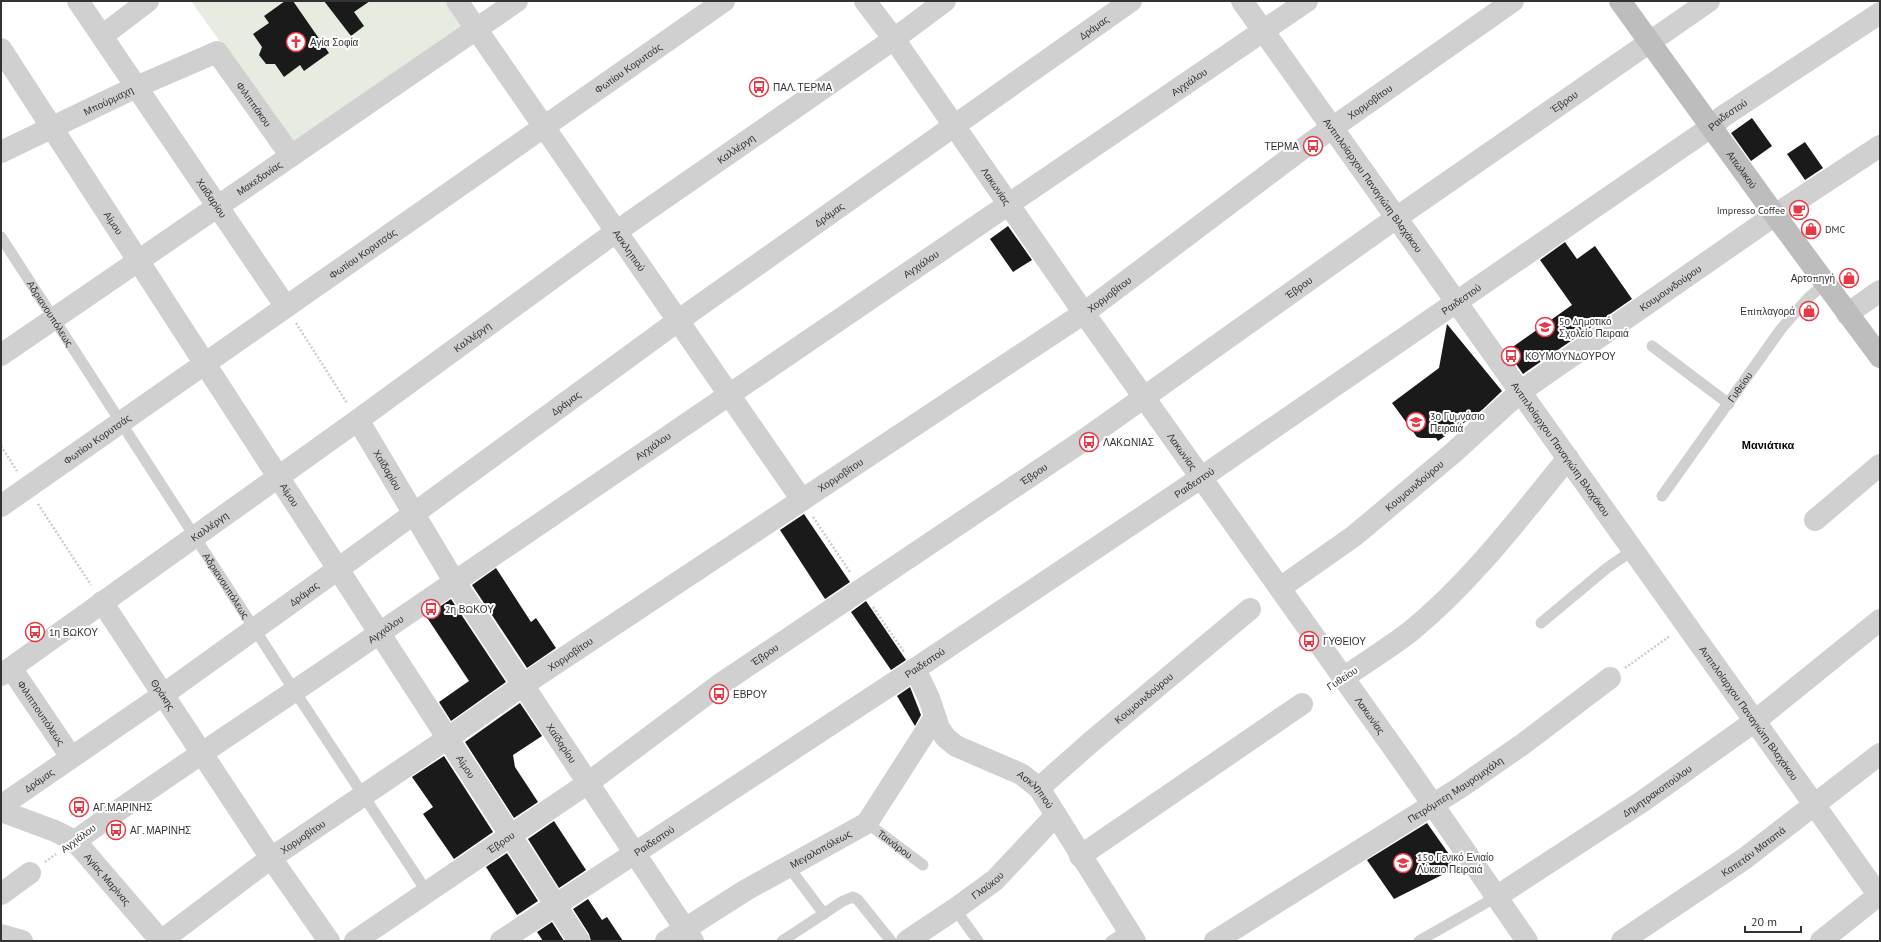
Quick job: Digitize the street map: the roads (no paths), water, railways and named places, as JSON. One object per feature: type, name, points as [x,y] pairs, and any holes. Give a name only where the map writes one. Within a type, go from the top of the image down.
[{"type":"street","name":"Χαϊδαρίου","points":[[78,1],[286,307]]},
{"type":"street","points":[[102,36],[148,1]]},
{"type":"street","name":"Ασκληπιού","points":[[457,1],[545,126],[802,500]]},
{"type":"street","name":"Μακεδονίας","points":[[1,355],[518,1]]},
{"type":"street","name":"Φωτίου Κορυτσάς","points":[[1,506],[724,1]]},
{"type":"street","name":"Λακωνίας","points":[[865,1],[894,39],[1084,312],[1202,477],[1527,941]]},
{"type":"street","name":"Καλλέργη","points":[[6,671],[358,420],[617,231],[894,39],[945,1]]},
{"type":"street","name":"Δράμας","points":[[1,806],[164,694],[338,569],[678,320],[1131,1]]},
{"type":"street","name":"Αντιπλοίαρχου Παναγιώτη Βλαχάκου","points":[[1242,1],[1880,895]]},
{"type":"street","name":"Αγχιάλου","points":[[75,841],[202,752],[380,633],[516,538],[1009,205],[1307,1]]},
{"type":"street","name":"Χορμοβίτου","points":[[161,941],[271,858],[448,738],[523,685],[1084,312],[1332,128],[1513,1]]},
{"type":"street","name":"Αιτωλικού","points":[[1620,1],[1825,284],[1880,357]]},
{"type":"street","name":"Έβρου","points":[[355,941],[588,783],[719,685],[1071,449],[1396,218],[1709,1]]},
{"type":"street","name":"Ραιδεστού","points":[[501,941],[915,669],[1202,477],[1722,117],[1880,13]]},
{"type":"street","name":"Αίμου","points":[[1,49],[579,941]]},
{"type":"street","name":"Φιλιππάκου","points":[[218,52],[291,156]]},
{"type":"street","name":"Μπούρμαχη","points":[[1,152],[51,126],[136,87],[218,52]]},
{"type":"street","name":"Κουμουνδούρου","points":[[1280,588],[1354,536],[1458,448],[1520,392],[1775,215],[1880,146]]},
{"type":"street","points":[[1847,314],[1880,291]]},
{"type":"street","name":"Χαϊδαρίου","points":[[358,420],[454,581],[689,935]]},
{"type":"street","name":"Γυθείου","points":[[1343,678],[1410,631],[1457,589],[1513,526],[1568,458]]},
{"type":"street","points":[[1815,520],[1880,466]]},
{"type":"street","name":"Θράκης","points":[[102,602],[271,858],[329,941]]},
{"type":"street","name":"Κουμουνδούρου","points":[[1038,788],[1250,609]]},
{"type":"street","name":"Δημητρακοπούλου","points":[[1496,897],[1643,801],[1754,720],[1880,620]]},
{"type":"street","name":"Ασκληπιού","points":[[915,669],[939,728],[946,738],[956,746],[1021,774],[1038,788],[1080,856],[1124,937]]},
{"type":"street","name":"Φιλιππουπόλεως","points":[[6,671],[71,757]]},
{"type":"street","name":"Πετρόμπεη Μαυρομιχάλη","points":[[1215,941],[1488,769],[1610,678]]},
{"type":"street","points":[[1080,856],[1302,704]]},
{"type":"street","name":"Μεγαλοπόλεως","points":[[666,941],[689,935],[788,866],[867,823],[935,717]]},
{"type":"street","name":"Καπετάν Ματαπά","points":[[1622,941],[1744,859],[1880,754]]},
{"type":"street","name":"Αγίας Μαρίνας","points":[[1,811],[55,831],[75,841],[161,941]]},
{"type":"street","name":"Γλαύκου","points":[[907,941],[995,880],[1056,815]]},
{"type":"street","points":[[1,894],[30,873]]},
{"type":"street","points":[[1821,941],[1880,895]]},
{"type":"street","points":[[1,935],[22,941]]},
{"type":"lane","name":"Αδριανουπόλεως","points":[[1,237],[256,628],[294,690],[427,892]]},
{"type":"lane","name":"Γυθείου","points":[[1662,496],[1796,310],[1825,284]]},
{"type":"lane","points":[[1652,346],[1729,404]]},
{"type":"lane","points":[[1542,623],[1607,568],[1633,550]]},
{"type":"lane","name":"Ταινάρου","points":[[867,823],[923,865]]},
{"type":"lane","points":[[788,866],[824,914]]},
{"type":"lane","points":[[782,941],[853,897],[858,900],[891,941]]},
{"type":"lane","name":"Δημητρακοπούλου","points":[[1419,941],[1496,897]]},
{"type":"lane","points":[[955,909],[978,941]]},
{"type":"place","name":"Αγία Σοφία","points":[[296,42]]},
{"type":"place","name":"ΠΑΛ. ΤΕΡΜΑ","points":[[759,87]]},
{"type":"place","name":"ΤΕΡΜΑ","points":[[1313,146]]},
{"type":"place","name":"Impresso Coffee","points":[[1799,210]]},
{"type":"place","name":"DMC","points":[[1811,229]]},
{"type":"place","name":"Αρτοπηγή","points":[[1849,278]]},
{"type":"place","name":"Επιπλαγορά","points":[[1809,311]]},
{"type":"place","name":"5ο Δημοτικό Σχολείο Πειραιά","points":[[1545,327]]},
{"type":"place","name":"ΚΟΥΜΟΥΝΔΟΥΡΟΥ","points":[[1511,356]]},
{"type":"place","name":"3ο Γυμνάσιο Πειραιά","points":[[1416,422]]},
{"type":"place","name":"ΛΑΚΩΝΙΑΣ","points":[[1089,442]]},
{"type":"place","name":"2η ΒΩΚΟΥ","points":[[431,609]]},
{"type":"place","name":"1η ΒΩΚΟΥ","points":[[35,632]]},
{"type":"place","name":"ΓΥΘΕΙΟΥ","points":[[1309,641]]},
{"type":"place","name":"ΕΒΡΟΥ","points":[[719,694]]},
{"type":"place","name":"ΑΓ.ΜΑΡΙΝΗΣ","points":[[79,807]]},
{"type":"place","name":"ΑΓ. ΜΑΡΙΝΗΣ","points":[[116,830]]},
{"type":"place","name":"15ο Γενικό Ενιαίο Λύκειο Πειραιά","points":[[1403,863]]},
{"type":"district","name":"Μανιάτικα","points":[[1768,445]]}]
